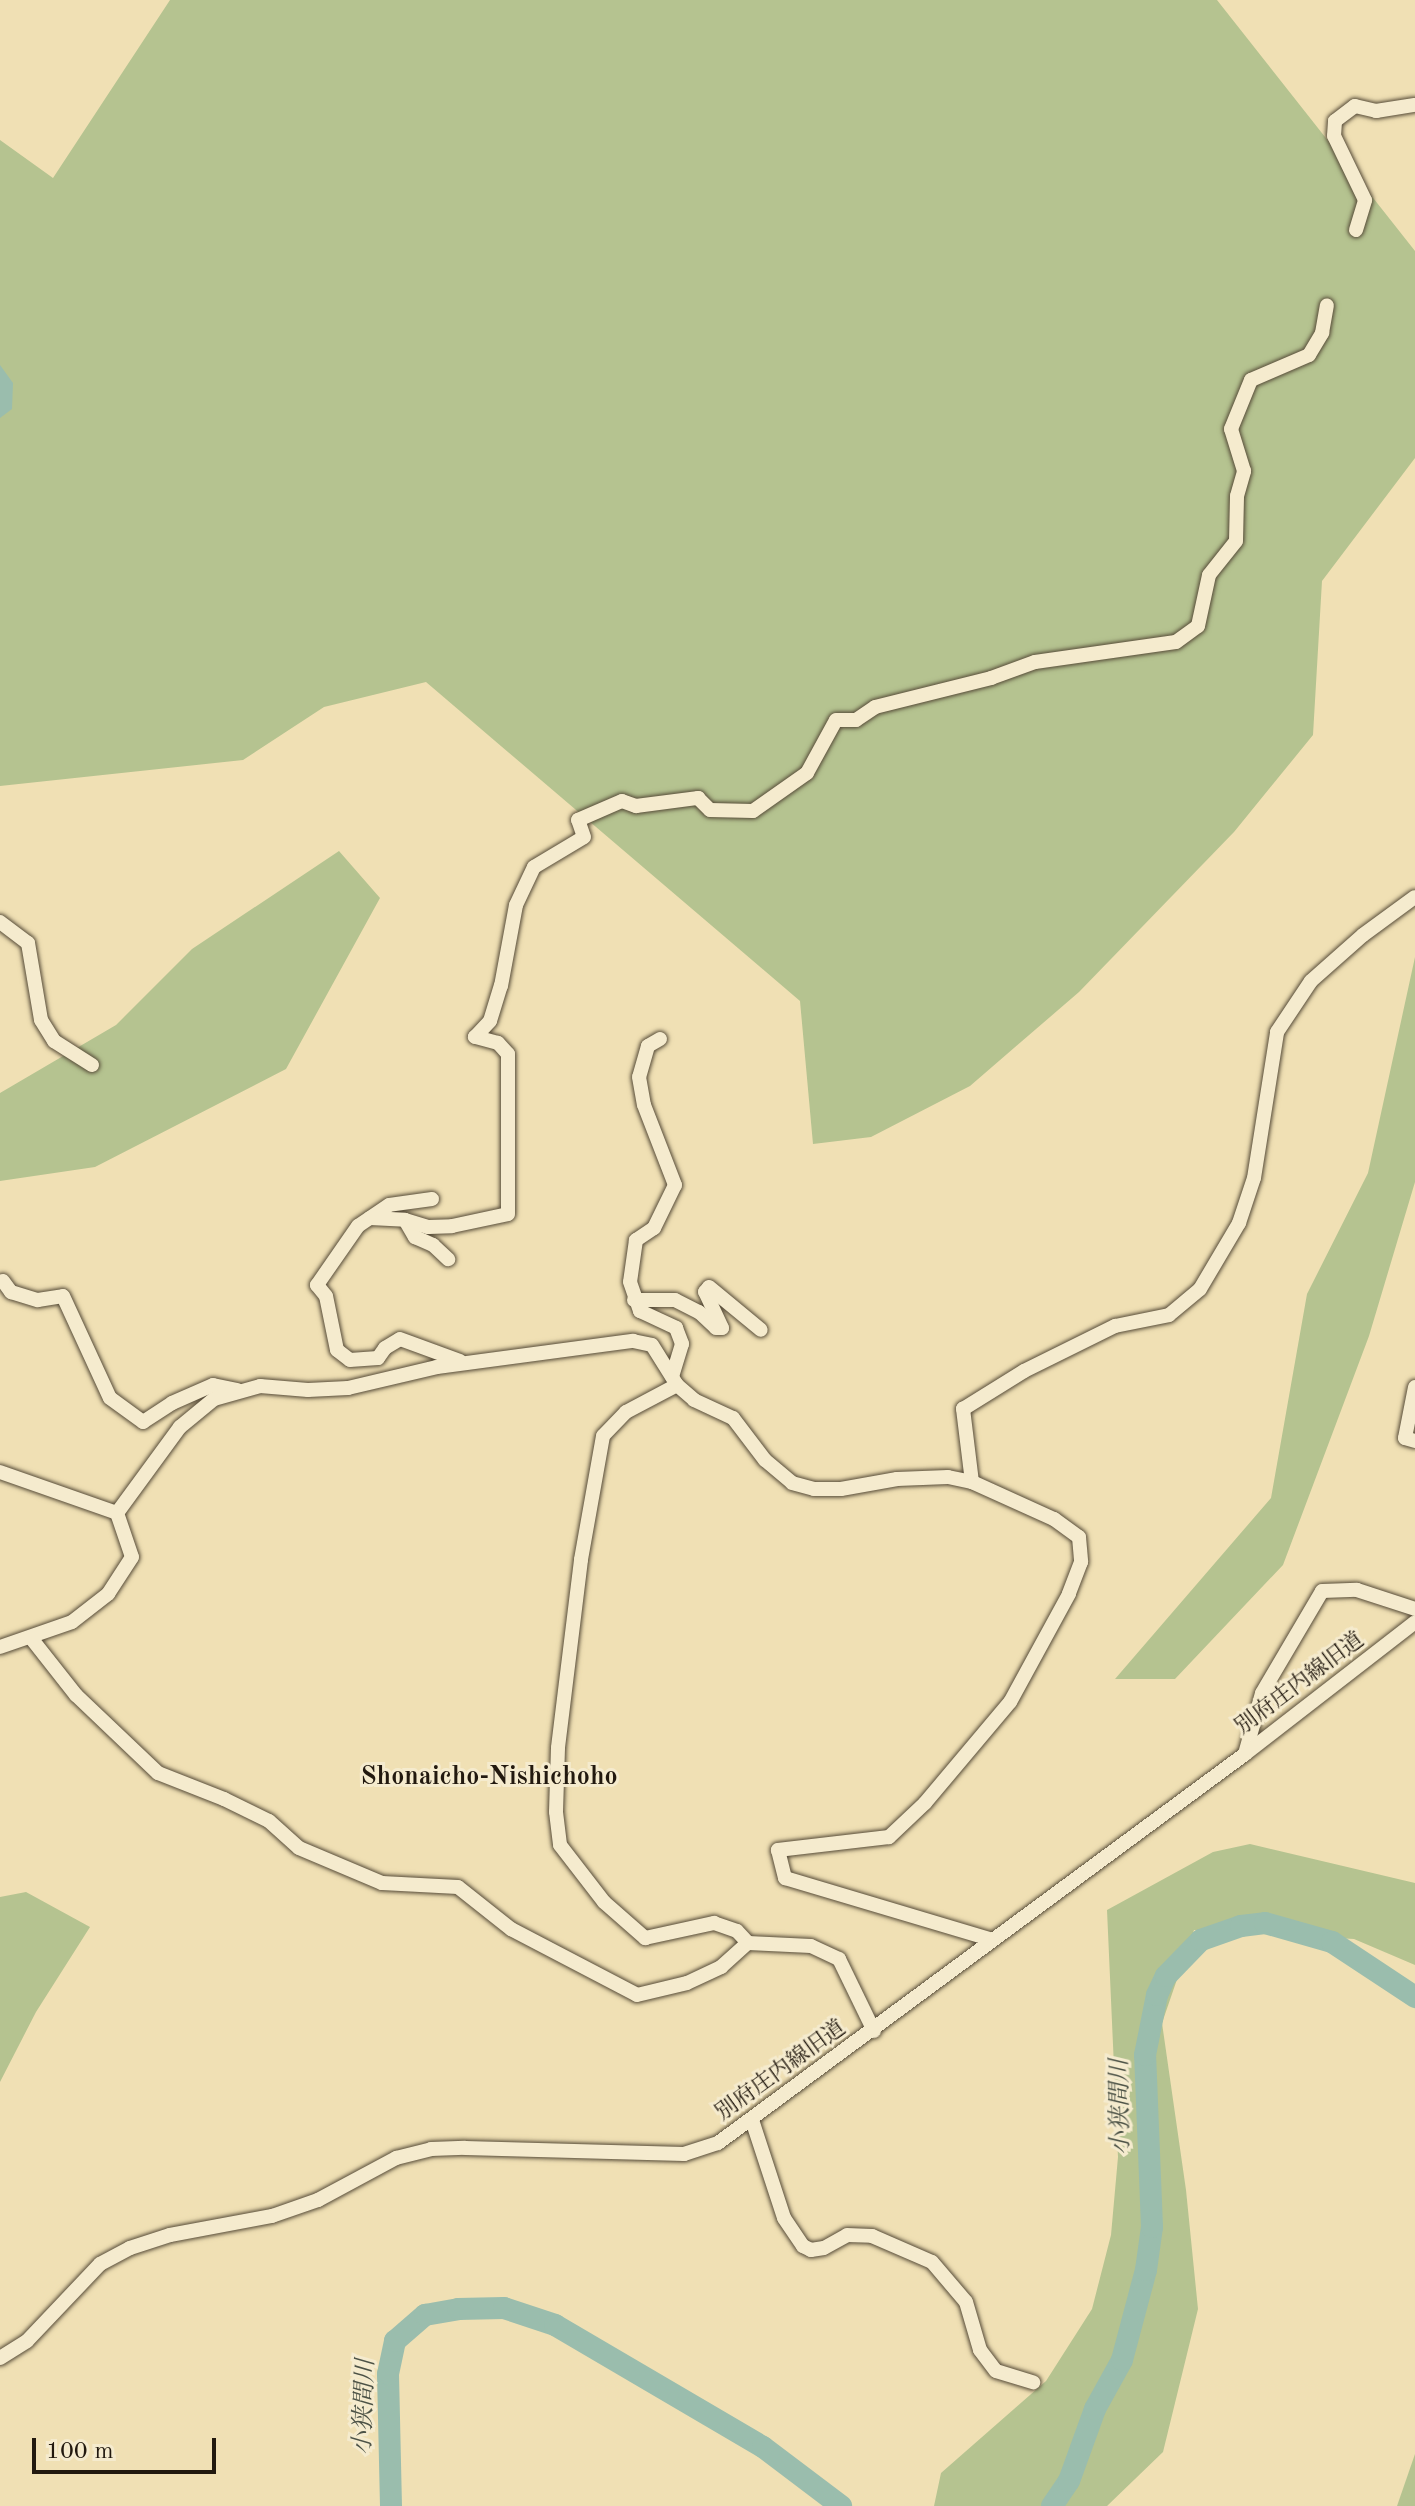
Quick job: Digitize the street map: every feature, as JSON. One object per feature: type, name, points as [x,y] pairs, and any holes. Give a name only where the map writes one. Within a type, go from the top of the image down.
[{"type":"street","points":[[1356,230],[1365,200],[1334,136],[1335,121],[1355,106],[1376,111],[1415,105]]},
{"type":"street","points":[[370,1218],[405,1220],[428,1227],[452,1226],[508,1214],[508,1054],[498,1043],[475,1037],[490,1021],[501,986],[516,905],[534,867],[584,837],[578,820],[622,801],[636,806],[698,798],[710,810],[753,811],[807,773],[836,720],[856,720],[875,707],[991,678],[1035,662],[1176,642],[1198,626],[1209,575],[1236,541],[1237,496],[1244,471],[1231,429],[1251,380],[1309,355],[1322,333],[1327,305]]},
{"type":"street","points":[[972,1482],[963,1409],[1024,1371],[1115,1326],[1169,1315],[1200,1289],[1239,1223],[1254,1178],[1277,1032],[1311,981],[1363,935],[1415,897]]},
{"type":"street","points":[[0,922],[28,943],[41,1020],[54,1041],[92,1065]]},
{"type":"street","points":[[660,1039],[648,1046],[639,1077],[644,1105],[675,1185],[654,1228],[636,1240],[630,1259],[634,1300],[640,1311],[676,1328],[682,1344],[674,1381],[626,1412],[603,1436],[581,1560],[565,1686],[558,1748],[556,1830],[560,1845],[604,1902],[645,1938],[714,1923],[737,1931],[748,1943]]},
{"type":"street","points":[[432,1199],[389,1205],[358,1226],[317,1285],[326,1296],[337,1350],[350,1360],[378,1358],[385,1348],[400,1339],[471,1365]]},
{"type":"street","points":[[405,1220],[415,1237],[433,1245],[448,1259]]},
{"type":"street","points":[[3,1281],[11,1292],[38,1300],[63,1296],[110,1398],[143,1422],[172,1403],[213,1385],[241,1391]]},
{"type":"street","points":[[634,1300],[675,1300],[699,1312],[716,1328],[722,1328],[705,1292],[709,1287],[761,1330]]},
{"type":"street","points":[[117,1513],[180,1427],[214,1399],[260,1386],[308,1390],[348,1388],[437,1367],[471,1365],[633,1341],[652,1345],[674,1381],[694,1400],[733,1418],[765,1460],[792,1483],[814,1489],[948,1477],[972,1482],[1054,1519],[1079,1537],[1081,1562],[1069,1594],[1010,1702],[905,1823],[889,1837],[778,1850],[785,1878],[990,1939]]},
{"type":"street","points":[[1415,1387],[1405,1438],[1415,1441]]},
{"type":"street","points":[[0,1472],[117,1513]]},
{"type":"street","points":[[0,1647],[72,1622],[113,1587],[132,1557],[117,1513]]},
{"type":"street","points":[[1245,1754],[1262,1693],[1322,1591],[1357,1590],[1415,1609]]},
{"type":"street","name":"別府庄内線旧道","points":[[0,2358],[27,2341],[100,2264],[130,2248],[170,2235],[272,2216],[318,2200],[396,2158],[431,2149],[465,2148],[684,2154],[718,2143],[874,2031],[990,1939],[1245,1754],[1415,1622]]},
{"type":"street","points":[[31,1638],[76,1695],[158,1773],[269,1821],[299,1848],[382,1883],[458,1887],[511,1929],[637,1995],[687,1983],[721,1967],[748,1943],[811,1946],[839,1959],[874,2031]]},
{"type":"street","points":[[752,2120],[784,2218],[803,2246],[811,2250],[824,2248],[847,2235],[872,2236],[932,2262],[966,2302],[980,2350],[996,2371],[1033,2382]]},
{"type":"green space","points":[[170,0],[1217,0],[1415,251],[1415,458],[1322,581],[1313,735],[1234,832],[1079,992],[970,1086],[871,1137],[813,1144],[800,1001],[426,682],[324,707],[243,760],[0,786],[0,140],[53,178]]},
{"type":"green space","points":[[339,851],[380,898],[286,1069],[95,1167],[0,1181],[0,1093],[116,1025],[192,949]]},
{"type":"green space","points":[[1415,957],[1415,1182],[1369,1336],[1283,1565],[1175,1679],[1115,1679],[1271,1498],[1307,1294],[1368,1173]]},
{"type":"green space","points":[[1250,1844],[1415,1883],[1415,1965],[1354,1939],[1194,1930],[1162,2023],[1186,2190],[1198,2309],[1163,2452],[1107,2506],[934,2506],[941,2473],[1046,2381],[1092,2309],[1111,2235],[1118,2157],[1107,1910],[1213,1852]]},
{"type":"green space","points":[[26,1892],[90,1927],[36,2012],[0,2082],[0,1897]]},
{"type":"green space","points":[[1415,2454],[1415,2506],[1397,2506]]},
{"type":"shaded area","points":[[0,365],[13,383],[12,409],[0,418]]},
{"type":"waterway","name":"小狭間川","points":[[1052,2506],[1069,2481],[1095,2409],[1122,2360],[1146,2270],[1152,2227],[1145,2055],[1157,1995],[1166,1976],[1201,1940],[1241,1926],[1265,1923],[1332,1942],[1415,1997]]},
{"type":"waterway","name":"小狭間川","points":[[391,2506],[388,2374],[395,2341],[425,2315],[458,2309],[504,2308],[555,2325],[763,2447],[841,2506]]},
{"type":"district","name":"Shonaicho-Nishichoho","points":[[489,1778]]}]
